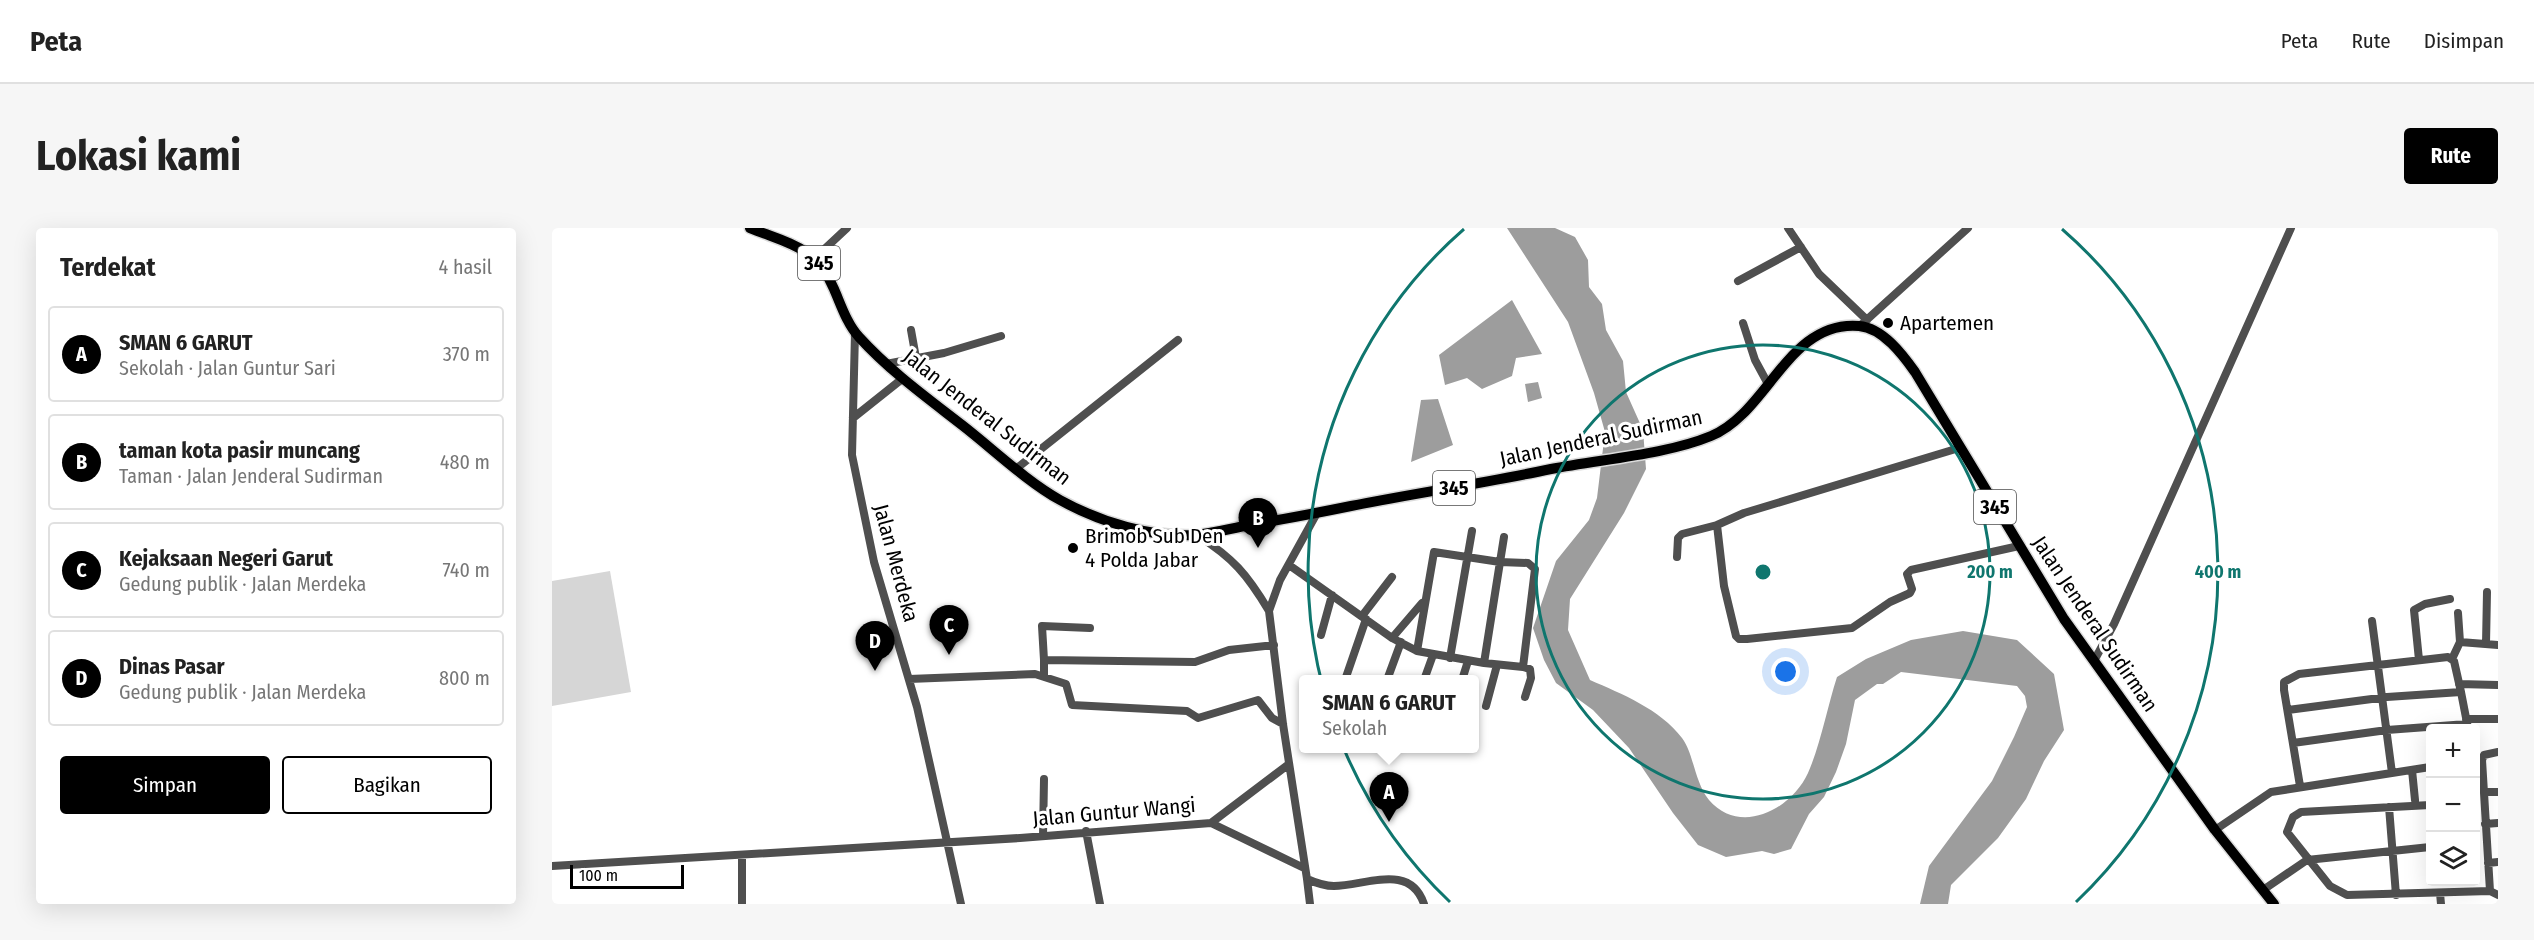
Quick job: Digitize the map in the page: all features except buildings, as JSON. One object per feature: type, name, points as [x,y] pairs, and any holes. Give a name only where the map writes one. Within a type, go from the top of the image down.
[{"type":"main road","name":"Jalan Jenderal Sudirman","points":[[750,228],[804,248],[816,257],[831,280],[855,333],[902,379],[1058,499],[1116,524],[1166,533],[1197,535],[1650,451],[1710,437],[1721,431],[1755,401],[1768,384],[1812,339],[1834,329],[1864,323],[1900,351],[2064,620],[2215,830],[2274,904]]},
{"type":"street","points":[[816,257],[847,228]]},
{"type":"street","points":[[1788,228],[1819,274],[1864,323],[1966,229]]},
{"type":"street","points":[[2094,661],[2114,624],[2291,228]]},
{"type":"street","points":[[1738,281],[1801,247]]},
{"type":"street","points":[[1743,322],[1755,360],[1768,384]]},
{"type":"street","points":[[911,330],[916,358]]},
{"type":"street","name":"Jalan Merdeka","points":[[855,333],[852,455],[867,533],[909,679],[961,904]]},
{"type":"street","points":[[886,364],[1001,336]]},
{"type":"street","points":[[1017,468],[1178,340]]},
{"type":"street","points":[[853,418],[902,379]]},
{"type":"street","points":[[1677,557],[1678,538],[1682,534],[1718,525],[1744,513],[1959,448]]},
{"type":"street","points":[[1269,611],[1274,594],[1317,513]]},
{"type":"street","points":[[1718,525],[1724,586],[1733,629],[1739,639],[1852,628],[1890,602],[1910,593],[1912,589],[1907,574],[1911,570],[2019,546]]},
{"type":"street","points":[[1450,658],[1472,531]]},
{"type":"street","points":[[1197,535],[1226,554],[1249,578],[1269,611],[1310,904]]},
{"type":"street","points":[[1484,663],[1504,537]]},
{"type":"street","points":[[1416,651],[1434,552],[1468,555],[1500,562],[1528,562],[1534,569],[1523,667]]},
{"type":"street","points":[[1289,565],[1392,638],[1416,651],[1530,669],[1531,675],[1525,697]]},
{"type":"street","points":[[1347,675],[1364,617],[1392,577]]},
{"type":"street","points":[[2486,644],[2487,592]]},
{"type":"street","points":[[1321,634],[1332,595]]},
{"type":"street","points":[[2420,660],[2414,610],[2425,604],[2450,599]]},
{"type":"street","points":[[1392,638],[1424,601]]},
{"type":"street","points":[[2458,613],[2460,642],[2452,659],[2467,724],[2498,719]]},
{"type":"street","points":[[2372,621],[2392,773]]},
{"type":"street","points":[[1044,675],[1042,626],[1090,628]]},
{"type":"street","points":[[1389,675],[1401,642]]},
{"type":"street","points":[[2460,642],[2498,645]]},
{"type":"street","points":[[1044,660],[1195,662],[1229,650],[1275,645]]},
{"type":"street","points":[[1426,675],[1433,655]]},
{"type":"street","points":[[2300,786],[2284,687],[2289,678],[2299,674],[2378,664],[2452,659]]},
{"type":"street","points":[[1463,675],[1468,661]]},
{"type":"street","points":[[1486,706],[1497,665]]},
{"type":"street","points":[[909,679],[1044,675],[1066,684],[1072,705],[1187,711],[1199,718],[1258,700],[1272,718],[1283,724]]},
{"type":"street","points":[[2288,711],[2498,685]]},
{"type":"street","points":[[2294,743],[2426,727]]},
{"type":"street","points":[[2426,805],[2304,812],[2296,815],[2287,832],[2330,886],[2344,894],[2494,893],[2486,844],[2484,803],[2486,792],[2482,757],[2498,752]]},
{"type":"street","name":"Jalan Guntur Wangi","points":[[552,866],[1043,836],[1211,823],[1289,764]]},
{"type":"street","points":[[2215,830],[2264,795],[2300,786],[2426,768]]},
{"type":"street","points":[[2412,770],[2415,800]]},
{"type":"street","points":[[1043,836],[1044,779]]},
{"type":"street","points":[[2486,792],[2498,792]]},
{"type":"street","points":[[2480,803],[2484,803]]},
{"type":"street","points":[[2389,807],[2396,895]]},
{"type":"street","points":[[1211,823],[1304,868]]},
{"type":"street","points":[[2485,824],[2498,823]]},
{"type":"street","points":[[1086,831],[1100,904]]},
{"type":"street","points":[[2480,845],[2486,844]]},
{"type":"street","points":[[2263,890],[2307,860],[2392,849],[2426,847]]},
{"type":"street","points":[[742,855],[742,904]]},
{"type":"street","points":[[2488,863],[2498,862]]},
{"type":"street","points":[[1307,879],[1332,886],[1389,878],[1403,880],[1415,888],[1424,904]]},
{"type":"street","points":[[2440,893],[2441,904]]},
{"type":"shaded area","points":[[1507,228],[1555,228],[1575,237],[1588,260],[1589,287],[1602,304],[1606,330],[1623,361],[1626,392],[1643,430],[1646,469],[1624,513],[1570,599],[1568,630],[1590,680],[1652,711],[1682,738],[1704,793],[1721,811],[1735,816],[1749,817],[1764,814],[1790,798],[1800,786],[1813,762],[1837,677],[1866,659],[1911,640],[1963,631],[2017,640],[2054,674],[2064,730],[2044,761],[2026,799],[1998,838],[1951,885],[1948,904],[1920,904],[1929,866],[1992,781],[2014,737],[2027,707],[2025,696],[2017,686],[1901,672],[1883,684],[1877,684],[1855,700],[1846,744],[1836,772],[1824,797],[1809,814],[1791,849],[1774,854],[1762,851],[1726,857],[1698,845],[1673,813],[1629,748],[1593,710],[1556,683],[1544,660],[1533,628],[1556,561],[1589,520],[1597,498],[1605,432],[1594,393],[1568,322]]},
{"type":"shaded area","points":[[1512,300],[1542,354],[1516,358],[1512,376],[1482,389],[1467,378],[1445,385],[1439,355]]},
{"type":"shaded area","points":[[1538,382],[1542,398],[1528,402],[1525,384]]},
{"type":"shaded area","points":[[1438,399],[1453,445],[1411,462],[1421,400]]},
{"type":"shaded area","points":[[610,571],[631,692],[552,706],[552,581]]},
{"type":"place","name":"Apartemen","points":[[1888,323]]},
{"type":"place","name":"Brimob Sub Den 4 Polda Jabar","points":[[1073,548]]},
{"type":"place","name":"taman kota pasir muncang","points":[[1258,548]]},
{"type":"place","name":"Kejaksaan Negeri Garut","points":[[949,655]]},
{"type":"place","name":"Dinas Pasar","points":[[875,671]]},
{"type":"place","name":"SMAN 6 GARUT","points":[[1389,822]]}]
